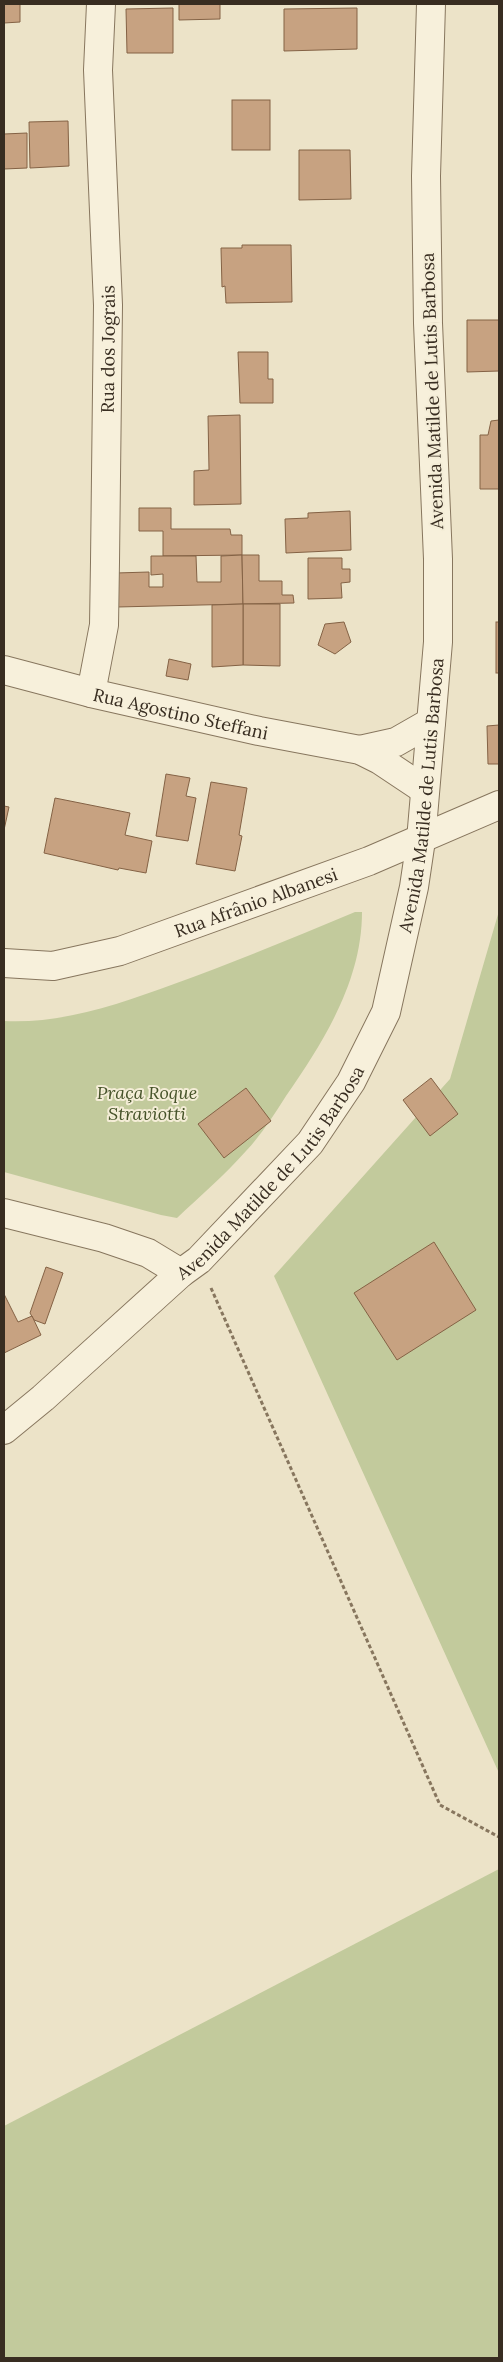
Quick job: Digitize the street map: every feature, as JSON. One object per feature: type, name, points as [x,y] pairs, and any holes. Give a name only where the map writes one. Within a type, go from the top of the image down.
[{"type":"street","name":"Rua dos Jograis","points":[[91,693],[104,625],[106,562],[108,306],[98,70],[101,4]]},
{"type":"street","name":"Avenida Matilde de Lutis Barbosa","points":[[4,1430],[51,1391],[190,1266],[310,1143],[351,1082],[386,1012],[414,887],[421,840],[438,642],[438,587],[428,323],[426,176],[431,4]]},
{"type":"street","name":"Rua Agostino Steffani","points":[[4,670],[91,693],[259,731],[360,750],[380,760],[425,790]]},
{"type":"street","name":"Rua Agostino Steffani","points":[[360,750],[396,742],[431,722]]},
{"type":"street","name":"Rua Afrânio Albanesi","points":[[4,962],[53,966],[120,951],[421,840],[499,805]]},
{"type":"street","points":[[4,1213],[104,1238],[190,1266]]},
{"type":"path","points":[[190,1266],[440,1805],[499,1837]]},
{"type":"green space","points":[[499,911],[499,1773],[274,1276],[450,1079]]},
{"type":"green space","name":"Praça Roque Straviotti","points":[[355,912],[362,912],[355,962],[348,986],[327,1032],[257,1138],[230,1168],[177,1218],[4,1172],[4,1021],[26,1021],[69,1016],[112,1005],[220,967]]},
{"type":"green space","points":[[499,1869],[499,2358],[4,2358],[4,2126]]},
{"type":"building","points":[[4,4],[20,4],[20,22],[4,23]]},
{"type":"building","points":[[179,4],[220,4],[220,19],[179,20]]},
{"type":"building","points":[[173,8],[173,53],[127,53],[126,9]]},
{"type":"building","points":[[357,8],[357,49],[284,51],[284,9]]},
{"type":"building","points":[[232,100],[270,100],[270,150],[232,150]]},
{"type":"building","points":[[68,121],[69,166],[30,168],[29,122]]},
{"type":"building","points":[[27,133],[27,168],[4,169],[4,134]]},
{"type":"building","points":[[299,150],[350,150],[351,199],[299,200]]},
{"type":"building","points":[[242,245],[291,245],[292,302],[226,303],[225,286],[222,287],[221,248],[242,248]]},
{"type":"building","points":[[467,320],[499,320],[499,371],[467,372]]},
{"type":"building","points":[[238,352],[268,352],[268,379],[273,379],[273,403],[240,403]]},
{"type":"building","points":[[240,415],[241,504],[194,505],[194,471],[209,470],[208,416]]},
{"type":"building","points":[[499,420],[499,489],[480,489],[480,435],[488,435],[491,421]]},
{"type":"building","points":[[139,508],[171,508],[171,529],[230,529],[231,535],[242,535],[242,555],[163,556],[163,531],[139,531]]},
{"type":"building","points":[[350,511],[351,550],[286,553],[285,519],[308,518],[308,513]]},
{"type":"building","points":[[242,555],[243,604],[117,607],[116,573],[149,572],[149,587],[163,587],[163,574],[151,575],[151,556],[196,556],[197,582],[221,582],[221,556]]},
{"type":"building","points":[[242,555],[259,555],[259,581],[282,581],[282,595],[293,595],[294,603],[243,604]]},
{"type":"building","points":[[308,558],[342,558],[342,569],[350,569],[350,582],[341,583],[342,598],[308,599]]},
{"type":"building","points":[[243,604],[280,604],[280,666],[243,665]]},
{"type":"building","points":[[243,604],[243,665],[212,667],[212,605]]},
{"type":"building","points":[[344,622],[351,642],[335,654],[318,645],[325,624]]},
{"type":"building","points":[[496,622],[499,622],[499,673],[496,673]]},
{"type":"building","points":[[169,659],[191,664],[188,680],[166,676]]},
{"type":"building","points":[[499,725],[499,764],[488,764],[487,726]]},
{"type":"building","points":[[166,774],[190,778],[186,796],[196,798],[188,841],[156,836]]},
{"type":"building","points":[[211,782],[247,788],[239,835],[242,836],[235,871],[196,864]]},
{"type":"building","points":[[55,798],[130,813],[125,835],[152,841],[146,873],[119,868],[118,870],[44,853]]},
{"type":"building","points":[[4,806],[9,807],[4,830]]},
{"type":"building","points":[[431,1078],[458,1114],[430,1136],[403,1100]]},
{"type":"building","points":[[246,1088],[271,1121],[224,1158],[198,1124]]},
{"type":"building","points":[[434,1242],[476,1310],[397,1360],[354,1293]]},
{"type":"building","points":[[46,1267],[63,1273],[45,1324],[34,1320],[30,1313]]},
{"type":"building","points":[[4,1294],[18,1322],[32,1316],[41,1335],[4,1353]]}]
